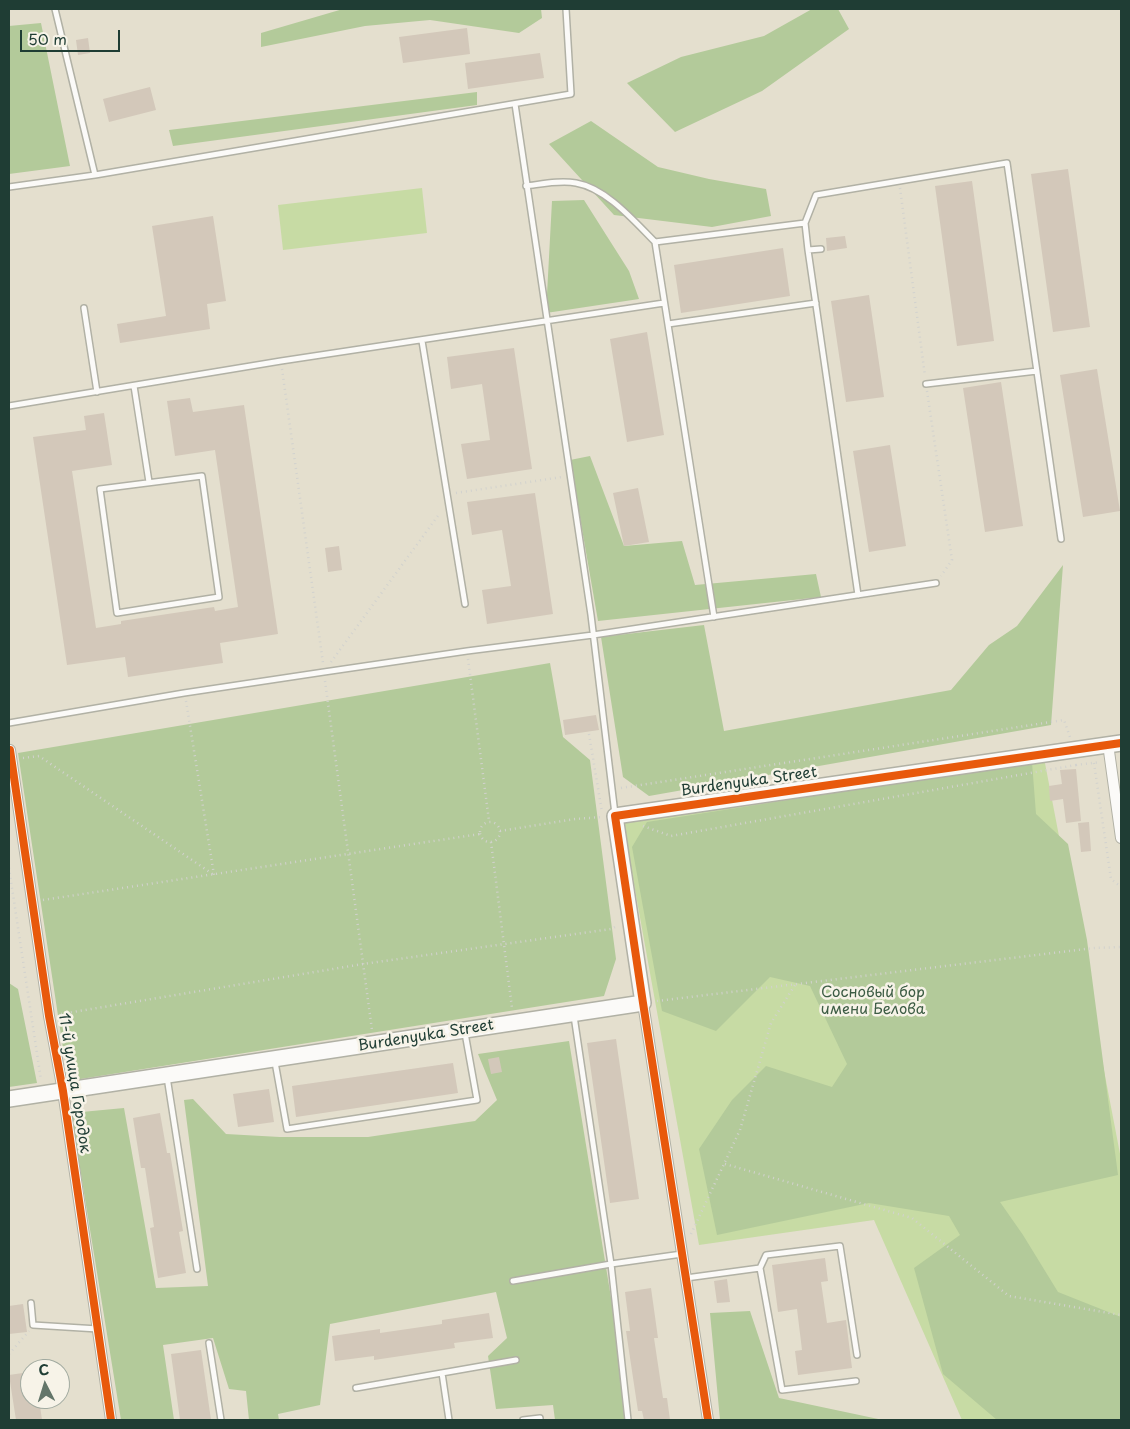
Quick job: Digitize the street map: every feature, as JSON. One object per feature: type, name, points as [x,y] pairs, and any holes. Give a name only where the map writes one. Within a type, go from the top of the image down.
[{"type":"street","name":"Burdenyuka Street","points":[[615,816],[1115,744]]},
{"type":"street","points":[[1115,744],[1110,761],[1121,838]]},
{"type":"street","name":"11-й улица Городок","points":[[10,751],[49,1016],[63,1091],[111,1420]]},
{"type":"street","points":[[615,816],[708,1420]]},
{"type":"street","name":"Burdenyuka Street","points":[[9,1099],[643,1003]]},
{"type":"lane","points":[[55,9],[95,175]]},
{"type":"lane","points":[[9,187],[95,175],[571,94],[566,9]]},
{"type":"lane","points":[[515,104],[570,476],[615,816]]},
{"type":"lane","points":[[858,595],[805,223],[816,195],[1007,163],[1062,539]]},
{"type":"lane","points":[[526,186],[559,182],[591,186],[623,210],[655,242],[714,617]]},
{"type":"lane","points":[[655,242],[805,223]]},
{"type":"lane","points":[[808,250],[821,249]]},
{"type":"lane","points":[[9,406],[280,361],[664,303]]},
{"type":"lane","points":[[668,324],[816,303]]},
{"type":"lane","points":[[84,308],[97,392]]},
{"type":"lane","points":[[422,341],[465,604]]},
{"type":"lane","points":[[926,384],[1037,371]]},
{"type":"lane","points":[[134,386],[150,482]]},
{"type":"lane","points":[[202,476],[219,597],[117,613],[100,489],[150,482],[202,476]]},
{"type":"lane","points":[[9,723],[184,693],[468,651],[592,635],[936,583]]},
{"type":"lane","points":[[574,1013],[611,1264],[628,1420]]},
{"type":"lane","points":[[275,1059],[287,1129],[296,1128],[477,1100],[465,1030]]},
{"type":"lane","points":[[167,1075],[197,1269]]},
{"type":"lane","points":[[856,1381],[782,1390],[760,1268],[766,1255],[840,1246],[857,1355]]},
{"type":"lane","points":[[513,1281],[682,1254]]},
{"type":"lane","points":[[686,1278],[760,1268]]},
{"type":"lane","points":[[30,1303],[33,1325],[98,1329]]},
{"type":"lane","points":[[209,1343],[221,1420]]},
{"type":"lane","points":[[356,1388],[516,1360]]},
{"type":"lane","points":[[442,1373],[449,1420]]},
{"type":"lane","points":[[523,1420],[540,1418],[540,1420]]},
{"type":"path","points":[[280,361],[374,1044]]},
{"type":"path","points":[[447,495],[570,476]]},
{"type":"path","points":[[324,672],[449,502]]},
{"type":"path","points":[[468,651],[489,821]]},
{"type":"path","points":[[184,693],[214,875]]},
{"type":"path","points":[[598,792],[1064,720],[1074,749],[1076,765]]},
{"type":"path","points":[[10,751],[39,756],[214,875]]},
{"type":"path","points":[[643,826],[671,836],[1076,765],[1110,761]]},
{"type":"path","points":[[1094,763],[1110,879],[1121,887]]},
{"type":"path","points":[[500,830],[575,819],[615,816]]},
{"type":"path","points":[[489,821],[495,823],[500,830]]},
{"type":"path","points":[[489,821],[481,826],[480,834],[484,840],[491,842],[497,839],[500,830]]},
{"type":"path","points":[[32,901],[480,834]]},
{"type":"path","points":[[491,842],[514,1022]]},
{"type":"path","points":[[9,868],[43,1094]]},
{"type":"path","points":[[49,1016],[363,964],[617,927]]},
{"type":"path","points":[[643,1003],[1094,948],[1121,947]]},
{"type":"path","points":[[682,1254],[740,1130],[771,1023],[796,984]]},
{"type":"path","points":[[725,1164],[912,1218],[1009,1296],[1121,1315]]},
{"type":"path","points":[[9,1354],[33,1325]]},
{"type":"green space","points":[[343,9],[541,9],[542,18],[519,33],[430,20],[365,26],[261,47],[261,33]]},
{"type":"green space","points":[[812,9],[838,9],[849,29],[762,91],[675,132],[627,83],[681,57],[764,36]]},
{"type":"green space","points":[[41,23],[70,166],[9,174],[9,26]]},
{"type":"green space","points":[[477,92],[477,105],[173,146],[169,130]]},
{"type":"green space","points":[[591,121],[658,167],[709,179],[766,189],[771,216],[712,227],[614,215],[549,144]]},
{"type":"green space","points":[[422,188],[427,233],[283,250],[278,205]]},
{"type":"green space","points":[[584,200],[629,271],[639,299],[546,313],[552,201]]},
{"type":"green space","points":[[590,456],[624,546],[682,541],[695,585],[816,574],[821,597],[598,621],[570,460]]},
{"type":"green space","points":[[1063,565],[1051,725],[649,796],[623,777],[601,637],[704,625],[724,731],[951,690],[989,645],[1017,626]]},
{"type":"green space","points":[[550,663],[563,737],[590,760],[616,959],[604,996],[68,1081],[18,753]]},
{"type":"green space","name":"Сосновый бор имени Белова","points":[[1044,758],[1121,1159],[1121,1361],[1011,1420],[962,1420],[874,1220],[699,1245],[623,823]]},
{"type":"green space","name":"Сосновый бор имени Белова","points":[[1032,762],[1036,814],[1068,844],[1087,940],[1118,1175],[1000,1202],[1058,1292],[1121,1317],[1121,1420],[997,1420],[943,1374],[914,1268],[960,1235],[949,1216],[869,1203],[717,1235],[699,1149],[732,1100],[766,1066],[832,1087],[847,1064],[810,986],[770,977],[716,1031],[662,1011],[632,847],[647,822]]},
{"type":"green space","points":[[9,983],[18,989],[37,1083],[9,1087]]},
{"type":"green space","points":[[569,1041],[631,1420],[555,1420],[553,1405],[496,1409],[488,1356],[507,1338],[496,1292],[330,1324],[320,1405],[278,1414],[279,1420],[249,1420],[246,1391],[229,1389],[213,1338],[163,1345],[174,1420],[121,1420],[71,1113],[124,1108],[156,1288],[208,1286],[184,1100],[193,1099],[226,1134],[280,1137],[368,1137],[475,1121],[497,1100],[478,1054]]},
{"type":"green space","points":[[750,1311],[779,1398],[883,1420],[720,1420],[710,1313]]},
{"type":"building","points":[[467,28],[470,54],[403,63],[399,37]]},
{"type":"building","points":[[88,38],[90,53],[78,55],[76,40]]},
{"type":"building","points":[[540,53],[544,78],[468,89],[465,63]]},
{"type":"building","points":[[150,87],[156,110],[109,122],[103,99]]},
{"type":"building","points":[[1068,169],[1090,327],[1053,332],[1031,174]]},
{"type":"building","points":[[972,181],[994,341],[957,346],[935,186]]},
{"type":"building","points":[[213,216],[226,301],[207,304],[210,329],[120,343],[117,324],[166,316],[152,226]]},
{"type":"building","points":[[845,236],[847,248],[827,251],[826,238]]},
{"type":"building","points":[[783,248],[790,296],[681,313],[674,265]]},
{"type":"building","points":[[869,295],[884,397],[846,402],[831,301]]},
{"type":"building","points":[[647,332],[664,435],[627,442],[610,339]]},
{"type":"building","points":[[514,348],[532,469],[467,479],[461,444],[490,440],[482,384],[451,389],[447,357]]},
{"type":"building","points":[[1097,369],[1120,511],[1083,517],[1060,375]]},
{"type":"building","points":[[1001,382],[1023,526],[985,532],[963,388]]},
{"type":"building","points":[[190,398],[193,412],[244,405],[278,634],[220,643],[223,663],[128,677],[125,657],[67,665],[33,437],[86,430],[84,416],[104,413],[112,465],[72,471],[96,628],[121,624],[121,621],[214,607],[215,611],[238,607],[215,450],[175,456],[167,401]]},
{"type":"building","points":[[890,445],[906,546],[869,552],[853,451]]},
{"type":"building","points":[[638,488],[649,542],[624,546],[613,493]]},
{"type":"building","points":[[535,493],[553,614],[487,624],[482,590],[511,586],[502,530],[472,535],[467,502]]},
{"type":"building","points":[[339,546],[342,570],[328,572],[325,548]]},
{"type":"building","points":[[596,715],[599,730],[565,735],[563,720]]},
{"type":"building","points":[[1076,769],[1081,821],[1066,823],[1063,799],[1050,801],[1049,786],[1062,784],[1060,770]]},
{"type":"building","points":[[1089,822],[1091,851],[1081,852],[1078,823]]},
{"type":"building","points":[[616,1039],[639,1199],[610,1203],[587,1043]]},
{"type":"building","points":[[499,1057],[502,1072],[491,1074],[488,1059]]},
{"type":"building","points":[[453,1063],[458,1093],[296,1117],[292,1086]]},
{"type":"building","points":[[269,1089],[274,1122],[238,1127],[233,1094]]},
{"type":"building","points":[[160,1113],[167,1153],[170,1153],[183,1231],[179,1232],[186,1273],[158,1278],[150,1228],[154,1227],[145,1168],[141,1168],[133,1118]]},
{"type":"building","points":[[825,1258],[828,1281],[821,1282],[827,1323],[846,1320],[852,1368],[798,1375],[795,1351],[802,1350],[797,1309],[778,1312],[772,1265]]},
{"type":"building","points":[[727,1279],[730,1302],[717,1303],[714,1281]]},
{"type":"building","points":[[651,1288],[658,1338],[654,1338],[663,1398],[667,1398],[670,1420],[644,1420],[642,1411],[638,1411],[626,1331],[630,1331],[625,1292]]},
{"type":"building","points":[[23,1304],[27,1332],[9,1334],[9,1306]]},
{"type":"building","points":[[489,1313],[493,1338],[454,1343],[455,1348],[374,1360],[374,1356],[335,1361],[332,1336],[380,1329],[380,1333],[442,1324],[442,1320]]},
{"type":"building","points":[[201,1350],[211,1420],[180,1420],[171,1354]]},
{"type":"building","points":[[20,1373],[20,1409],[40,1409],[42,1420],[16,1420],[9,1375]]},
{"type":"cycle path","points":[[708,1420],[615,816],[1121,743]]},
{"type":"cycle path","points":[[10,750],[49,1016],[63,1091],[111,1420]]}]
